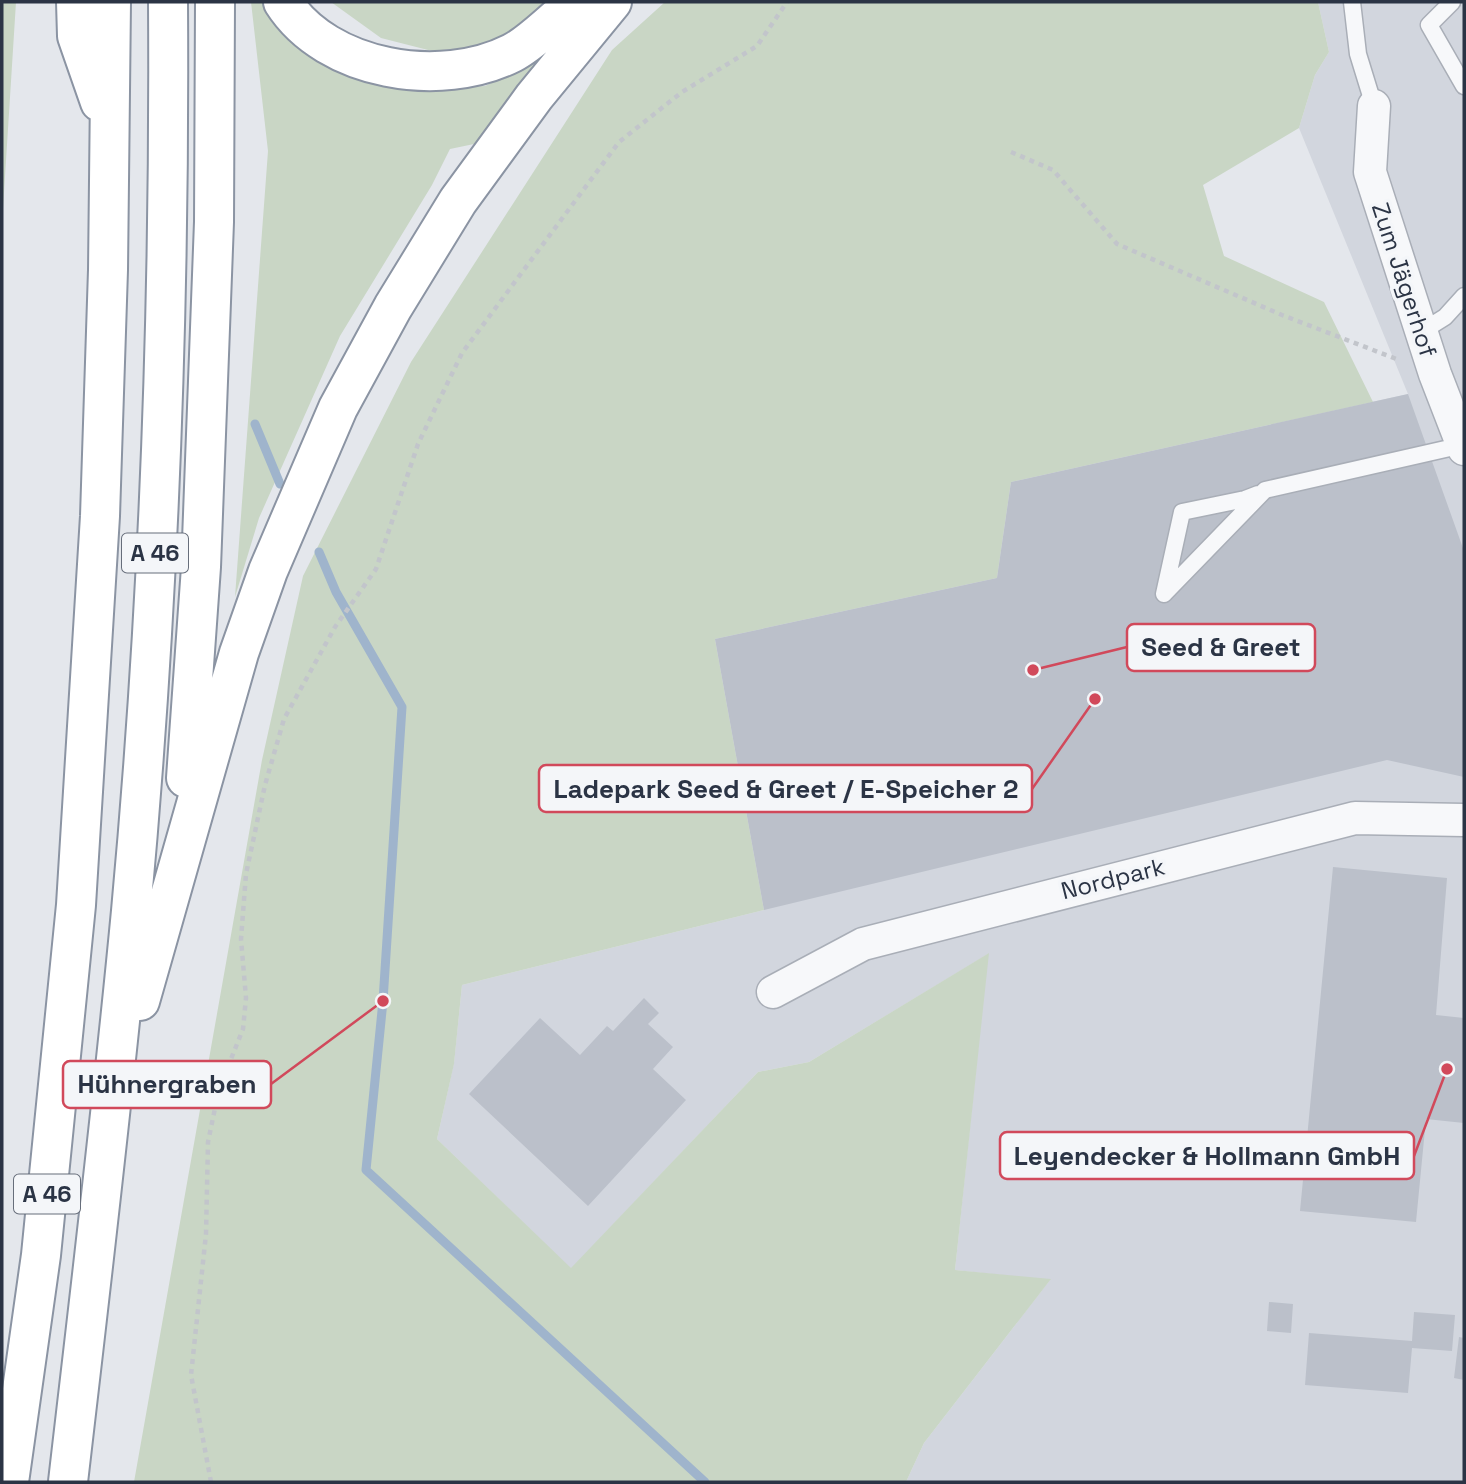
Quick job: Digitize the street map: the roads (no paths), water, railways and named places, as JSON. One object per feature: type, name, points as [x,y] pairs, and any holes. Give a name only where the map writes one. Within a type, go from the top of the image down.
[{"type":"highway","points":[[76,2],[77,36],[108,127]]},
{"type":"highway","name":"A 46","points":[[9,1482],[41,1255],[76,905],[100,516],[108,270],[111,2]]},
{"type":"highway","name":"A 46","points":[[68,1482],[132,897],[158,514],[166,269],[168,2]]},
{"type":"highway","points":[[180,860],[201,567],[214,222],[215,2]]},
{"type":"highway","points":[[283,2],[291,15],[328,45],[372,64],[412,72],[463,69],[512,53],[567,9],[571,2]]},
{"type":"highway","points":[[111,1103],[239,653],[268,571],[338,408],[393,307],[458,201],[534,97],[612,2]]},
{"type":"street","name":"Zum Jägerhof","points":[[1374,106],[1370,172],[1435,374],[1464,447]]},
{"type":"street","name":"Nordpark","points":[[774,992],[863,944],[1355,818],[1464,820]]},
{"type":"lane","points":[[1352,2],[1358,54],[1374,106]]},
{"type":"lane","points":[[1452,2],[1429,25],[1464,86]]},
{"type":"lane","points":[[1421,332],[1445,317],[1464,296]]},
{"type":"lane","points":[[1265,490],[1164,594],[1182,512],[1245,499],[1265,490],[1464,447]]},
{"type":"waterway","points":[[255,424],[280,484]]},
{"type":"waterway","points":[[319,552],[336,592],[402,707],[383,1001],[366,1170],[705,1482]]},
{"type":"place","name":"Seed & Greet","points":[[1033,670]]},
{"type":"place","name":"Ladepark Seed & Greet / E-Speicher 2","points":[[1095,699]]},
{"type":"place","name":"Hühnergraben","points":[[383,1001]]},
{"type":"place","name":"Leyendecker & Hollmann GmbH","points":[[1447,1069]]}]
